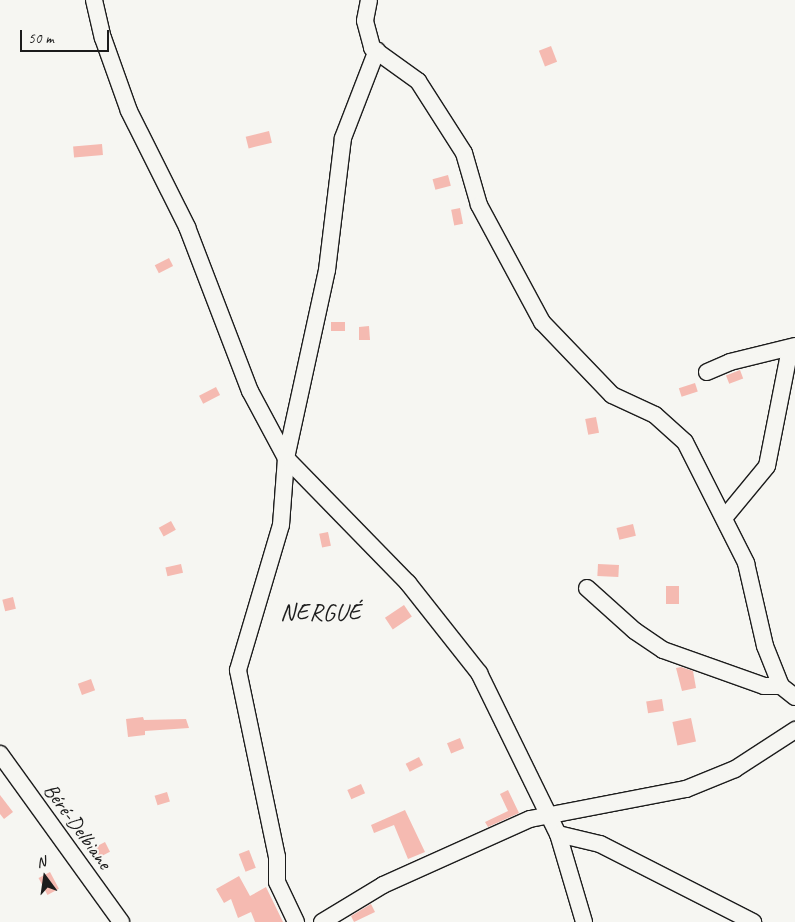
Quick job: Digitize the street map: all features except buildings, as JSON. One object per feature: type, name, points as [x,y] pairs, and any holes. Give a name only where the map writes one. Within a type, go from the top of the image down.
[{"type":"street","points":[[94,0],[103,38],[129,110],[187,227],[250,391],[286,458],[408,582],[449,630],[480,673],[547,816],[558,834],[584,922]]},
{"type":"street","points":[[369,0],[365,21],[372,48],[418,81],[464,153],[479,205],[542,322],[612,394],[655,415],[685,442],[725,518],[746,563],[765,646],[781,686],[795,696]]},
{"type":"street","points":[[296,922],[277,882],[277,857],[238,670],[281,526],[286,458],[327,270],[343,138],[377,50]]},
{"type":"street","points":[[707,372],[730,362],[792,348],[767,466],[725,518]]},
{"type":"street","points":[[588,588],[635,631],[663,650],[764,686],[781,686]]},
{"type":"street","points":[[322,922],[383,885],[463,846],[530,819],[686,789],[735,769],[795,730]]},
{"type":"street","name":"Béré-Delbiane","points":[[0,754],[121,922]]},
{"type":"street","points":[[558,834],[600,844],[753,922]]},
{"type":"district","name":"NERGUÉ","points":[[321,613]]}]
